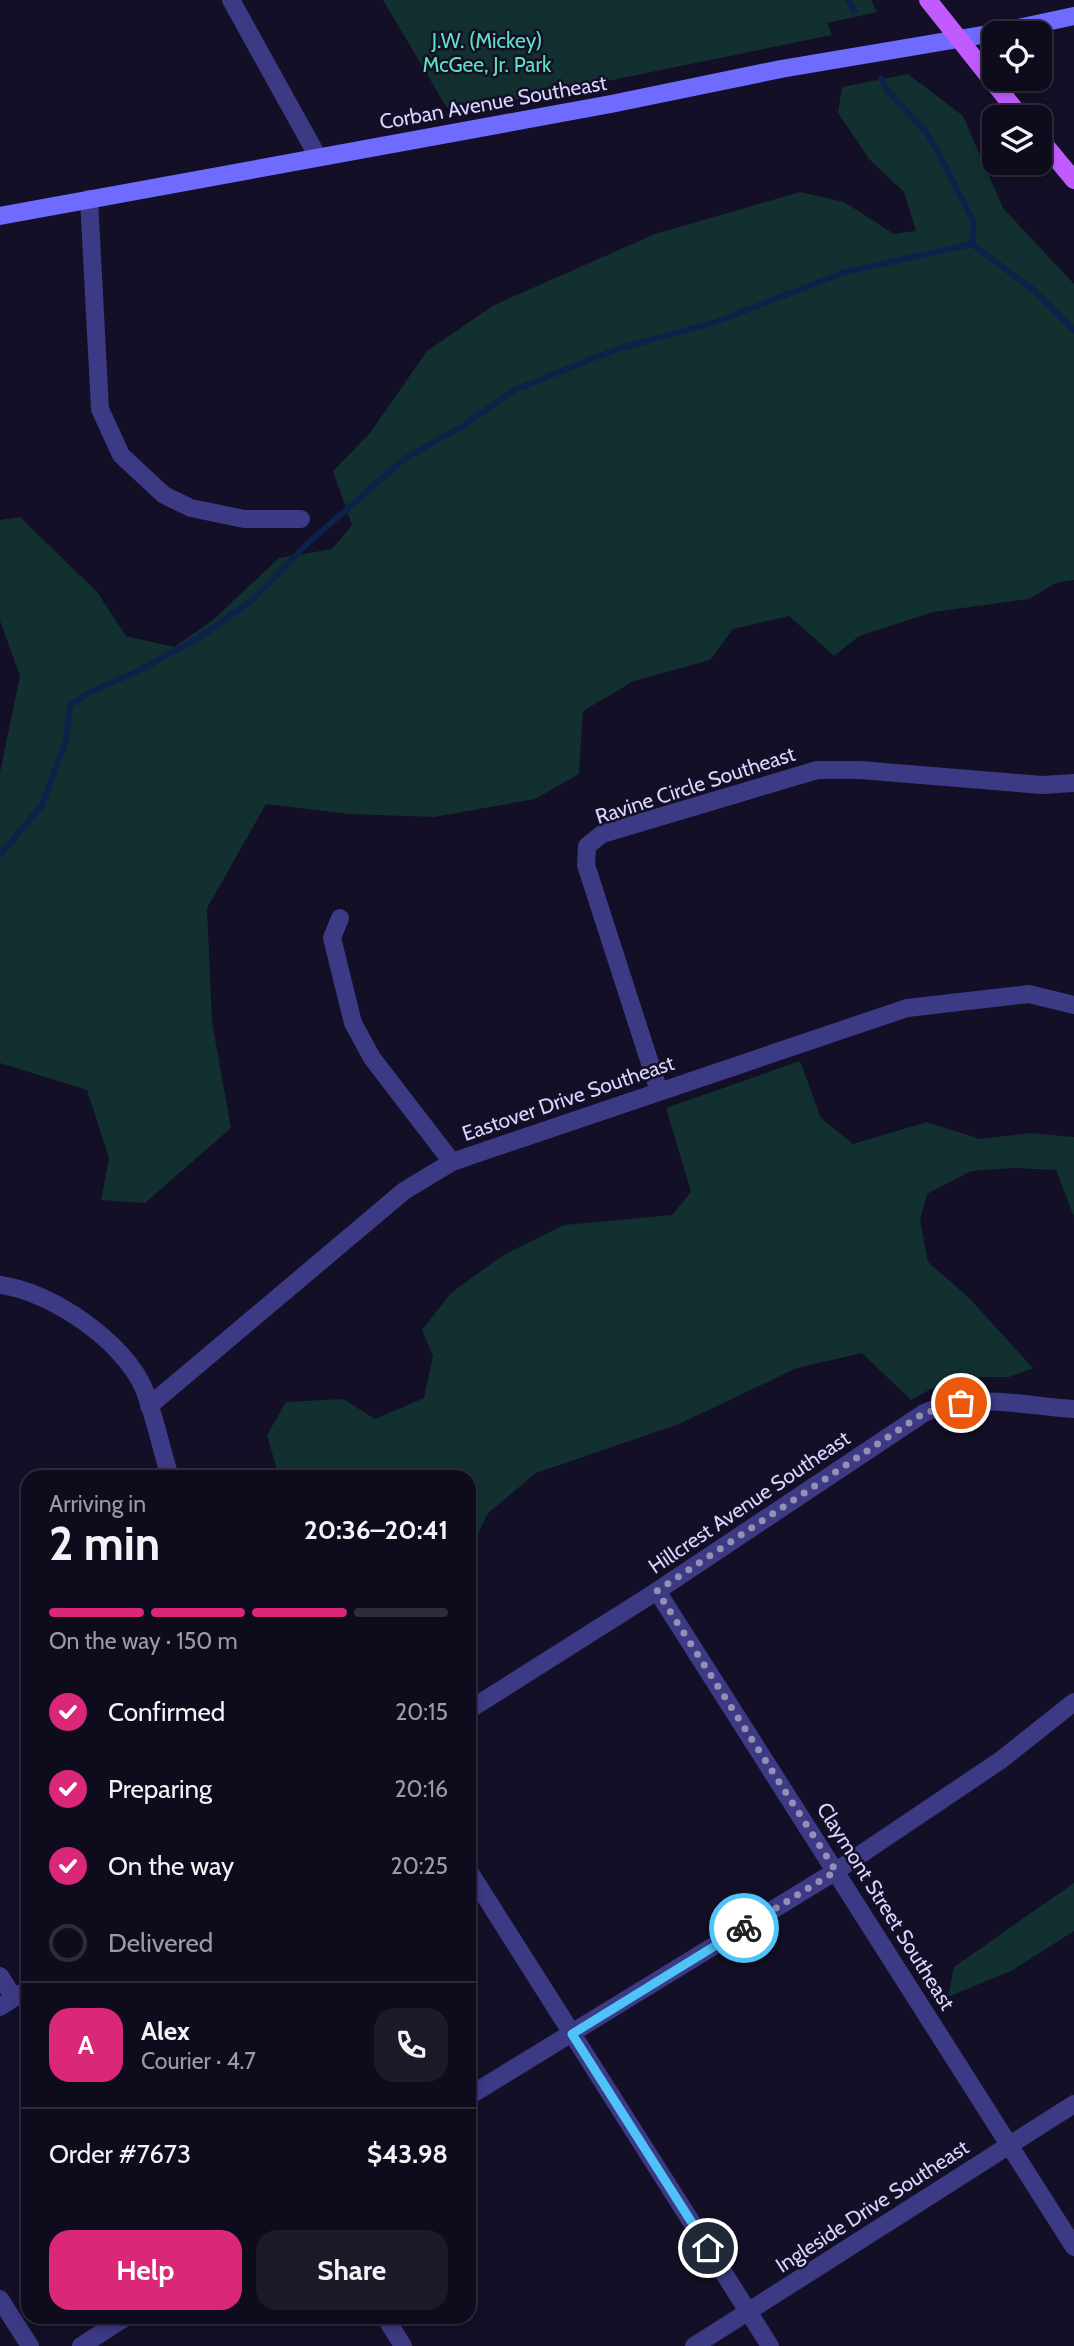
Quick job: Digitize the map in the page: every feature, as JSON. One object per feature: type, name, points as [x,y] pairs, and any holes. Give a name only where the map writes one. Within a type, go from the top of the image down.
[{"type":"main road","points":[[928,0],[1011,105]]},
{"type":"main road","name":"Corban Avenue Southeast","points":[[1050,21],[1074,16]]},
{"type":"main road","name":"Corban Avenue Southeast","points":[[0,216],[611,104],[781,69],[982,36]]},
{"type":"main road","points":[[1052,153],[1074,180]]},
{"type":"street","points":[[231,0],[318,157]]},
{"type":"street","points":[[89,199],[100,409],[121,455],[163,495],[191,508],[244,519],[301,519]]},
{"type":"street","name":"Ravine Circle Southeast","points":[[659,1091],[586,865],[587,846],[602,834],[817,770],[860,770],[1042,785],[1074,783]]},
{"type":"street","points":[[340,918],[332,938],[353,1023],[372,1058],[453,1162]]},
{"type":"street","name":"Eastover Drive Southeast","points":[[149,1406],[404,1191],[453,1162],[907,1008],[1029,993],[1074,1005]]},
{"type":"street","points":[[0,1285],[24,1288],[49,1299],[83,1322],[130,1366],[149,1406],[168,1470]]},
{"type":"street","name":"Hillcrest Avenue Southeast","points":[[476,1706],[657,1591],[937,1407],[984,1399],[1074,1409]]},
{"type":"street","name":"Claymont Street Southeast","points":[[657,1591],[1074,2247]]},
{"type":"street","points":[[476,2092],[836,1871],[1001,1760],[1074,1702]]},
{"type":"street","points":[[476,1882],[770,2346]]},
{"type":"street","points":[[0,1976],[14,1998]]},
{"type":"street","name":"Ingleside Drive Southeast","points":[[694,2346],[1074,2104]]},
{"type":"street","points":[[0,2300],[30,2346]]},
{"type":"street","points":[[81,2346],[115,2324]]},
{"type":"street","points":[[389,2324],[403,2346]]},
{"type":"green space","name":"J.W. (Mickey) McGee, Jr. Park","points":[[383,0],[871,0],[877,12],[827,23],[832,35],[460,111],[457,106],[447,108]]},
{"type":"green space","points":[[908,74],[963,116],[982,160],[982,175],[989,175],[1003,208],[1074,284],[1074,580],[1056,583],[1029,599],[933,612],[859,636],[834,656],[789,616],[733,629],[710,660],[634,681],[583,711],[579,774],[535,799],[434,817],[350,814],[266,804],[207,908],[212,1022],[231,1128],[145,1203],[101,1200],[109,1158],[87,1090],[0,1063],[0,772],[20,676],[0,621],[0,520],[20,517],[97,592],[126,636],[174,647],[213,620],[279,558],[332,549],[352,525],[333,471],[370,433],[427,351],[494,305],[655,234],[800,192],[844,202],[894,234],[916,231],[904,192],[870,160],[838,113],[842,87]]},
{"type":"green space","points":[[800,1061],[821,1118],[853,1144],[927,1122],[980,1139],[1030,1133],[1074,1137],[1074,1217],[1056,1170],[1014,1168],[971,1171],[927,1194],[920,1220],[928,1262],[968,1297],[1033,1368],[1009,1377],[953,1377],[911,1400],[862,1353],[797,1368],[679,1424],[536,1473],[488,1513],[476,1538],[476,1470],[277,1470],[267,1435],[286,1402],[343,1399],[375,1419],[424,1398],[433,1356],[422,1330],[451,1293],[505,1254],[564,1225],[672,1215],[691,1192],[666,1108]]},
{"type":"green space","points":[[1074,1883],[1074,1931],[1013,1970],[948,1997],[954,1967]]},
{"type":"waterway","points":[[848,0],[854,11]]},
{"type":"waterway","points":[[881,78],[888,91],[927,133],[941,158],[974,222],[972,244]]},
{"type":"waterway","points":[[972,244],[1032,289],[1074,330]]},
{"type":"waterway","points":[[0,855],[42,805],[66,741],[70,705],[92,691],[136,672],[202,636],[253,599],[307,544],[404,459],[463,426],[514,390],[617,349],[713,323],[845,272],[972,244]]},
{"type":"way so far","points":[[744,1928],[836,1871],[657,1591],[924,1413],[937,1407],[961,1403]]},
{"type":"route","points":[[708,2248],[572,2034],[744,1928]]}]
